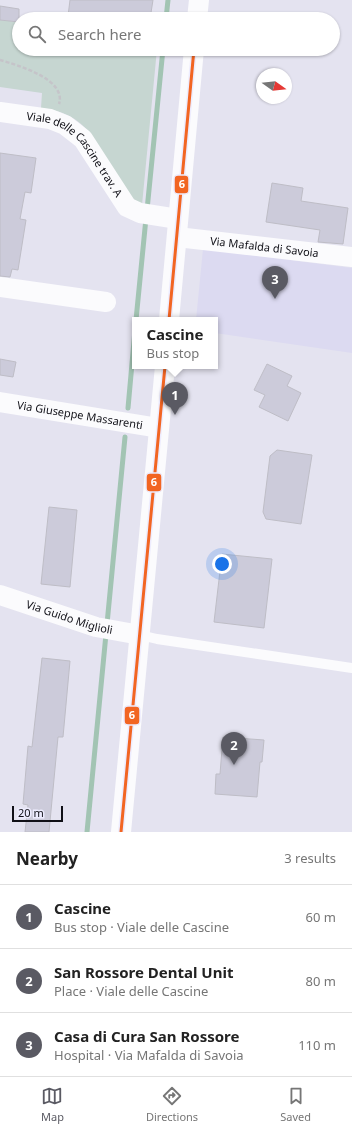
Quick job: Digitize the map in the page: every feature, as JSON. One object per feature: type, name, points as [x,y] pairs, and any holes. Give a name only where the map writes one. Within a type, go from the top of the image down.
[{"type":"street","points":[[198,12],[199,0]]},
{"type":"street","points":[[169,317],[193,56]]},
{"type":"street","name":"Viale delle Cascine trav. A","points":[[0,112],[50,119],[71,128],[89,147],[123,203],[132,211],[148,214],[178,228]]},
{"type":"street","name":"Via Mafalda di Savoia","points":[[178,228],[352,257]]},
{"type":"street","points":[[0,287],[106,302]]},
{"type":"street","points":[[121,832],[165,369]]},
{"type":"street","name":"Via Giuseppe Massarenti","points":[[0,402],[159,428]]},
{"type":"street","name":"Via Guido Miglioli","points":[[0,595],[96,627],[140,635]]},
{"type":"lane","points":[[140,635],[157,639],[352,668]]},
{"type":"path","points":[[0,60],[34,72],[54,85],[61,99],[57,110]]},
{"type":"shaded area","points":[[0,20],[12,21],[12,56],[156,56],[142,205],[134,199],[123,186],[91,135],[83,126],[72,118],[58,112],[41,108],[42,93],[0,87]]},
{"type":"shaded area","points":[[203,249],[352,268],[352,353],[218,333],[218,317],[196,317]]},
{"type":"building","points":[[70,0],[153,0],[151,12],[68,12]]},
{"type":"building","points":[[0,6],[19,9],[19,12],[12,12],[12,21],[0,20]]},
{"type":"building","points":[[0,153],[36,158],[31,193],[25,192],[20,219],[26,220],[18,270],[12,269],[10,277],[0,276]]},
{"type":"building","points":[[272,183],[303,188],[301,201],[348,208],[343,244],[318,242],[320,230],[266,222]]},
{"type":"building","points":[[0,359],[16,362],[13,377],[0,375]]},
{"type":"building","points":[[267,364],[292,376],[287,386],[301,393],[288,421],[259,407],[265,395],[254,390]]},
{"type":"building","points":[[277,450],[312,455],[301,524],[266,519],[263,512],[270,456]]},
{"type":"building","points":[[49,507],[77,510],[70,587],[41,584]]},
{"type":"building","points":[[222,554],[272,559],[264,628],[214,622]]},
{"type":"building","points":[[42,658],[70,661],[63,737],[58,737],[49,832],[25,832],[28,805],[23,804],[28,746],[32,747]]},
{"type":"building","points":[[223,737],[264,740],[262,762],[260,762],[257,797],[215,794],[216,774],[220,774]]},
{"type":"waterway","points":[[167,12],[168,0]]},
{"type":"waterway","points":[[147,210],[162,56]]},
{"type":"waterway","points":[[136,317],[146,218]]},
{"type":"waterway","points":[[128,408],[132,363]]},
{"type":"waterway","points":[[107,624],[125,437]]},
{"type":"waterway","points":[[87,832],[106,634]]},
{"type":"transit line","name":"6","points":[[169,317],[193,56]]},
{"type":"transit line","name":"6","points":[[121,832],[165,369]]},
{"type":"place","name":"Casa di Cura San Rossore","points":[[275,299]]},
{"type":"place","name":"Cascine","points":[[175,415]]},
{"type":"place","name":"San Rossore Dental Unit","points":[[234,765]]}]
